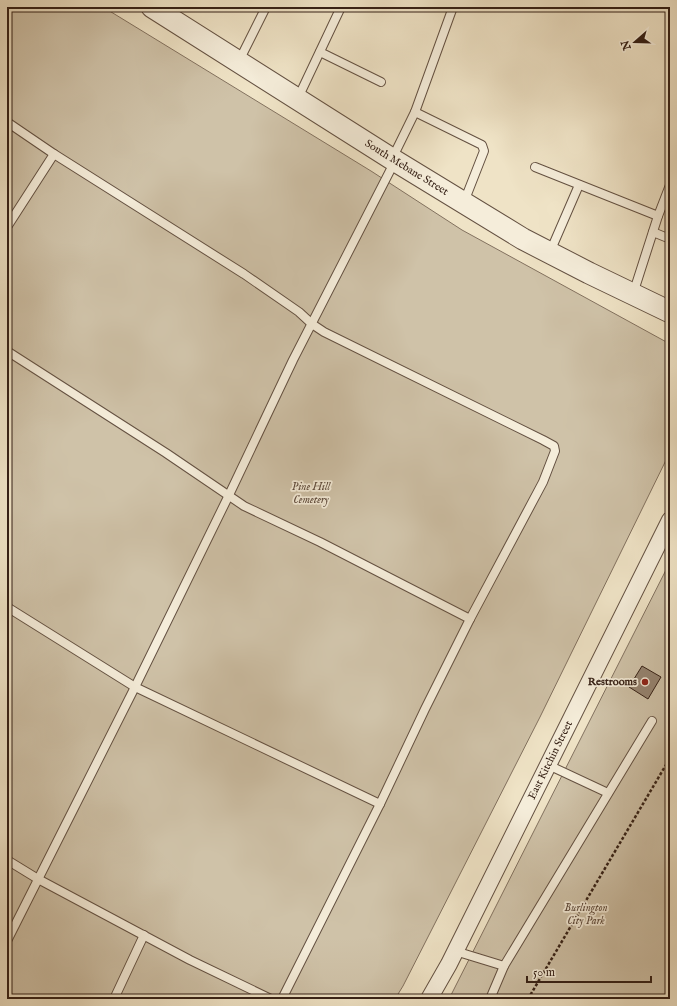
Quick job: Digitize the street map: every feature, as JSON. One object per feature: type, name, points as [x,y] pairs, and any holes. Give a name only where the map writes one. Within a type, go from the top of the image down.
[{"type":"street","name":"South Mebane Street","points":[[152,7],[523,240],[670,312]]},
{"type":"street","name":"East Kitchin Street","points":[[429,999],[455,951],[670,520]]},
{"type":"lane","points":[[239,62],[266,7]]},
{"type":"lane","points":[[297,99],[341,7]]},
{"type":"lane","points":[[7,941],[136,687],[230,495],[289,367],[394,160],[415,112],[453,7]]},
{"type":"lane","points":[[320,52],[381,82]]},
{"type":"lane","points":[[415,112],[482,145],[484,151],[464,203]]},
{"type":"lane","points":[[7,122],[54,154],[244,274],[299,312],[312,324],[324,332],[554,446],[555,452],[543,482],[487,590],[470,619],[380,804],[282,999]]},
{"type":"lane","points":[[7,227],[54,154]]},
{"type":"lane","points":[[535,167],[658,216]]},
{"type":"lane","points":[[550,253],[579,185]]},
{"type":"lane","points":[[633,294],[658,216],[670,185]]},
{"type":"lane","points":[[653,232],[670,239]]},
{"type":"lane","points":[[7,351],[230,495],[244,506],[320,542],[470,619]]},
{"type":"lane","points":[[7,607],[136,687],[380,804]]},
{"type":"lane","points":[[490,999],[504,966],[652,721]]},
{"type":"lane","points":[[548,765],[608,793]]},
{"type":"lane","points":[[7,860],[38,879],[190,960],[271,999]]},
{"type":"lane","points":[[114,999],[144,935]]},
{"type":"lane","points":[[455,951],[504,966]]},
{"type":"path","points":[[528,999],[670,758]]},
{"type":"green space","name":"Pine Hill Cemetery","points":[[7,7],[103,7],[371,171],[462,230],[670,344],[670,452],[540,717],[395,999],[7,999]]},
{"type":"green space","name":"Burlington City Park","points":[[670,562],[670,999],[449,999]]},
{"type":"building","name":"Restrooms","points":[[642,666],[661,677],[648,699],[629,687]]},
{"type":"place","name":"Restrooms","points":[[645,682]]}]
